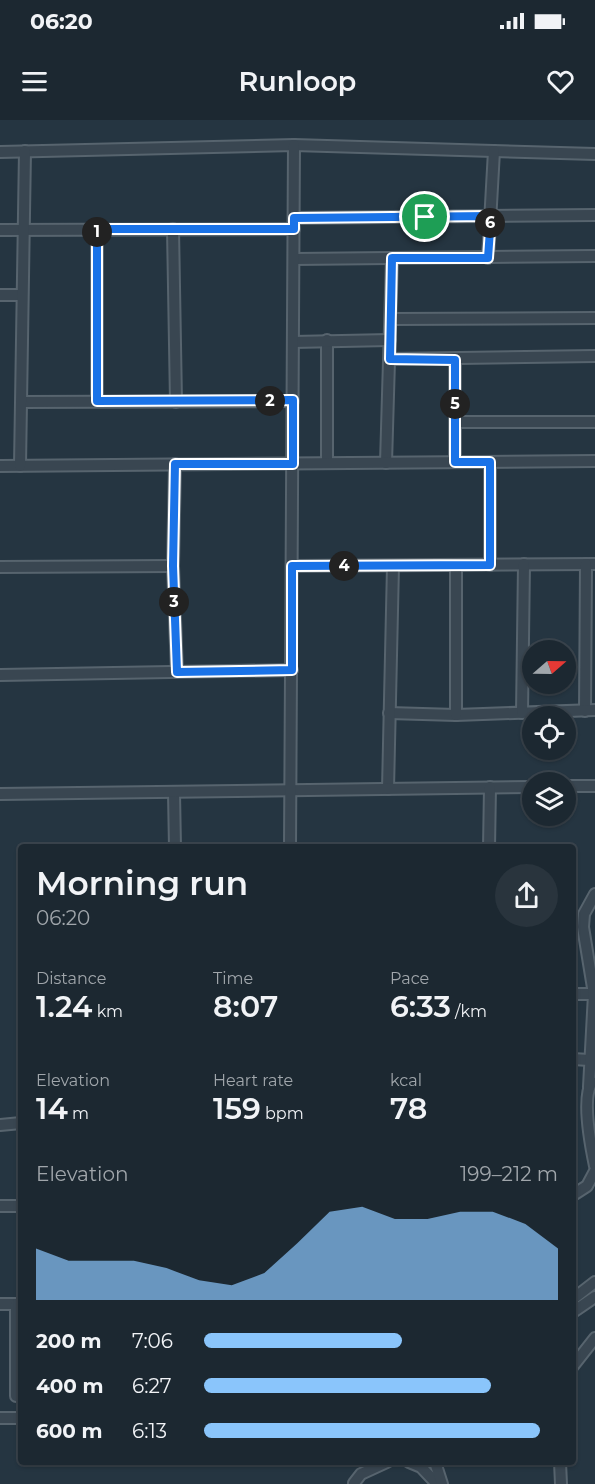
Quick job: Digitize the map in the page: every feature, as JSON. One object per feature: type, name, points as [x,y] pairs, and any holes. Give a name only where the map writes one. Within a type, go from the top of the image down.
[{"type":"street","points":[[290,844],[294,145]]},
{"type":"street","points":[[0,152],[294,145],[595,154]]},
{"type":"street","points":[[20,466],[25,151]]},
{"type":"street","points":[[488,258],[494,151]]},
{"type":"street","points":[[0,230],[173,229],[491,216],[595,215]]},
{"type":"street","points":[[97,229],[97,401]]},
{"type":"street","points":[[173,229],[176,402]]},
{"type":"street","points":[[294,259],[595,256]]},
{"type":"street","points":[[386,463],[392,258]]},
{"type":"street","points":[[0,295],[22,295]]},
{"type":"street","points":[[391,319],[595,318]]},
{"type":"street","points":[[327,340],[327,463]]},
{"type":"street","points":[[293,342],[390,340]]},
{"type":"street","points":[[390,359],[455,360],[595,356]]},
{"type":"street","points":[[455,360],[455,462]]},
{"type":"street","points":[[22,402],[293,400]]},
{"type":"street","points":[[455,422],[595,422]]},
{"type":"street","points":[[0,466],[595,461]]},
{"type":"street","points":[[490,462],[490,565]]},
{"type":"street","points":[[175,464],[173,566],[177,672]]},
{"type":"street","points":[[522,706],[524,564]]},
{"type":"street","points":[[292,566],[590,564],[590,711]]},
{"type":"street","points":[[456,565],[456,715]]},
{"type":"street","points":[[0,567],[173,566]]},
{"type":"street","points":[[387,789],[393,566]]},
{"type":"street","points":[[0,675],[292,670]]},
{"type":"street","points":[[389,713],[456,715],[522,713]]},
{"type":"street","points":[[576,786],[595,786]]},
{"type":"street","points":[[489,844],[490,787]]},
{"type":"street","points":[[0,794],[522,787]]},
{"type":"street","points":[[174,793],[175,844]]},
{"type":"street","points":[[595,894],[584,914],[583,927],[594,994],[589,1060],[589,1128],[595,1166]]},
{"type":"street","points":[[576,994],[594,994]]},
{"type":"street","points":[[576,1059],[589,1060]]},
{"type":"street","points":[[589,1087],[595,1077]]},
{"type":"street","points":[[0,1125],[18,1123]]},
{"type":"street","points":[[576,1193],[587,1186],[595,1171]]},
{"type":"street","points":[[0,1206],[18,1206]]},
{"type":"street","points":[[576,1297],[595,1282]]},
{"type":"street","points":[[576,1310],[595,1297]]},
{"type":"street","points":[[0,1304],[18,1304]]},
{"type":"street","points":[[16,1396],[18,1335]]},
{"type":"street","points":[[576,1362],[595,1338]]},
{"type":"street","points":[[0,1418],[18,1418]]},
{"type":"street","points":[[363,1465],[354,1483],[362,1474],[381,1465]]},
{"type":"street","points":[[416,1465],[437,1484]]},
{"type":"street","points":[[436,1465],[442,1484]]},
{"type":"street","points":[[560,1465],[561,1484]]},
{"type":"route","points":[[491,216],[488,258],[392,258],[390,340],[390,359],[455,360],[455,462],[490,462],[490,565],[292,566],[292,670],[177,672],[173,566],[175,464],[293,464],[293,400],[97,401],[97,229],[294,229],[294,218],[425,217],[491,216]]}]
